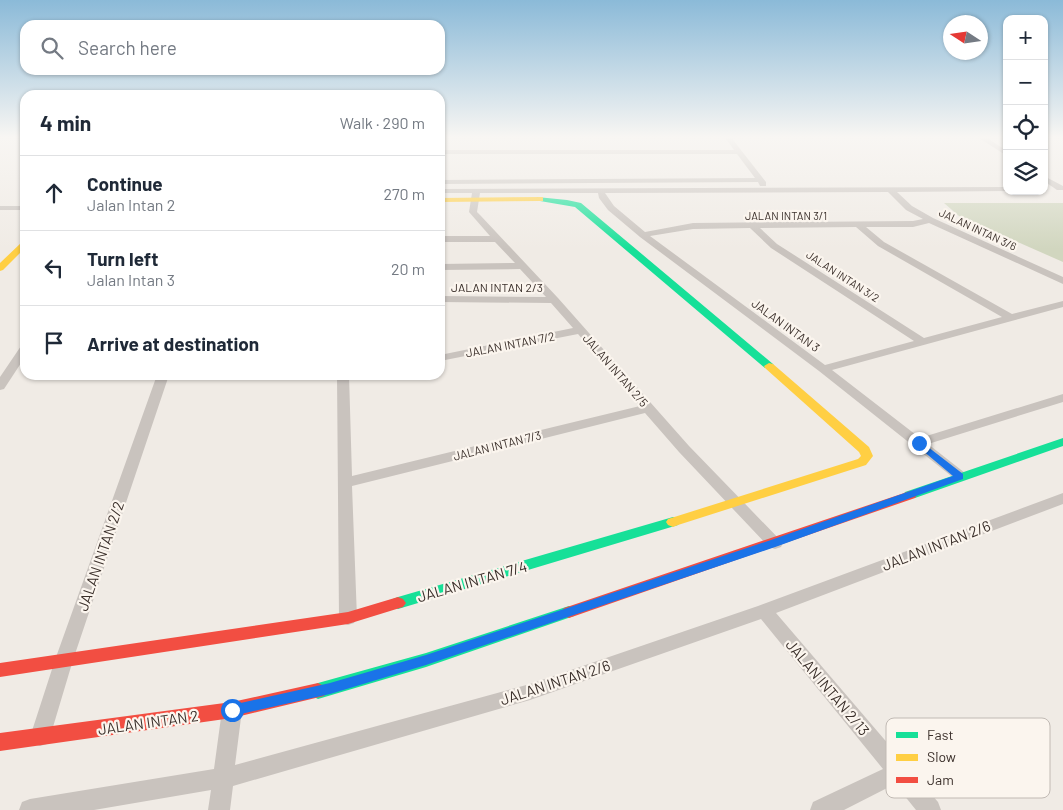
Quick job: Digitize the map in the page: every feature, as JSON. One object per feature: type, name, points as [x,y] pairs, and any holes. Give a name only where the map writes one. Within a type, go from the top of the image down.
[{"type":"main road","points":[[445,199],[476,195]]},
{"type":"main road","name":"JALAN INTAN 7/4","points":[[0,670],[348,618],[737,503],[806,478],[862,462],[867,456],[866,450],[821,410],[578,206],[563,200],[476,195]]},
{"type":"main road","points":[[0,268],[20,249]]},
{"type":"main road","name":"JALAN INTAN 2","points":[[0,742],[232,710],[330,688],[426,660],[775,543],[960,476],[1063,442]]},
{"type":"street","points":[[755,174],[768,190]]},
{"type":"street","points":[[445,182],[760,180]]},
{"type":"street","points":[[1048,180],[1062,188]]},
{"type":"street","points":[[1048,188],[1062,188]]},
{"type":"street","name":"JALAN INTAN 3/6","points":[[890,189],[909,208],[930,220],[1063,281]]},
{"type":"street","points":[[445,192],[476,195],[600,191],[1003,189]]},
{"type":"street","name":"JALAN INTAN 3","points":[[600,191],[611,208],[642,235],[823,369],[960,476]]},
{"type":"street","name":"JALAN INTAN 2/5","points":[[476,195],[473,212],[554,300],[684,449],[775,543]]},
{"type":"street","points":[[0,208],[20,208]]},
{"type":"street","points":[[0,219],[12,208]]},
{"type":"street","name":"JALAN INTAN 3/1","points":[[642,235],[693,226],[913,224],[930,220]]},
{"type":"street","points":[[858,225],[880,244],[1011,318]]},
{"type":"street","name":"JALAN INTAN 3/2","points":[[753,226],[774,246],[922,342]]},
{"type":"street","points":[[445,239],[497,239]]},
{"type":"street","points":[[445,267],[521,266]]},
{"type":"street","name":"JALAN INTAN 2/3","points":[[445,299],[554,300]]},
{"type":"street","points":[[823,369],[1063,304]]},
{"type":"street","name":"JALAN INTAN 7/2","points":[[445,357],[580,330]]},
{"type":"street","points":[[0,386],[20,356]]},
{"type":"street","name":"JALAN INTAN 2/2","points":[[40,737],[64,660],[161,380]]},
{"type":"street","points":[[347,380],[345,483],[348,618]]},
{"type":"street","points":[[919,443],[1063,398]]},
{"type":"street","name":"JALAN INTAN 7/3","points":[[345,483],[649,408]]},
{"type":"street","name":"JALAN INTAN 2/6","points":[[30,810],[224,778],[530,692],[764,610],[1063,498]]},
{"type":"street","name":"JALAN INTAN 2/13","points":[[764,610],[886,757]]},
{"type":"street","points":[[219,810],[232,710]]},
{"type":"street","points":[[820,810],[886,778]]},
{"type":"street","name":"JALAN INTAN 2/13","points":[[920,798],[930,810]]},
{"type":"green space","points":[[944,203],[1063,203],[1063,262],[959,216]]},
{"type":"traffic: fast","points":[[540,199],[578,205],[769,366]]},
{"type":"traffic: fast","points":[[910,495],[1063,442]]},
{"type":"traffic: fast","points":[[398,603],[673,522]]},
{"type":"traffic: fast","points":[[318,691],[426,660],[569,612]]},
{"type":"traffic: slow","points":[[445,200],[540,199]]},
{"type":"traffic: slow","points":[[0,268],[20,249]]},
{"type":"traffic: slow","points":[[673,522],[862,462],[867,456],[865,450],[769,366]]},
{"type":"traffic: jam","points":[[569,612],[910,495]]},
{"type":"traffic: jam","points":[[0,670],[348,618],[398,603]]},
{"type":"traffic: jam","points":[[0,742],[232,710],[318,691]]},
{"type":"route","points":[[232,710],[330,688],[426,660],[775,543],[960,476],[919,443]]}]
